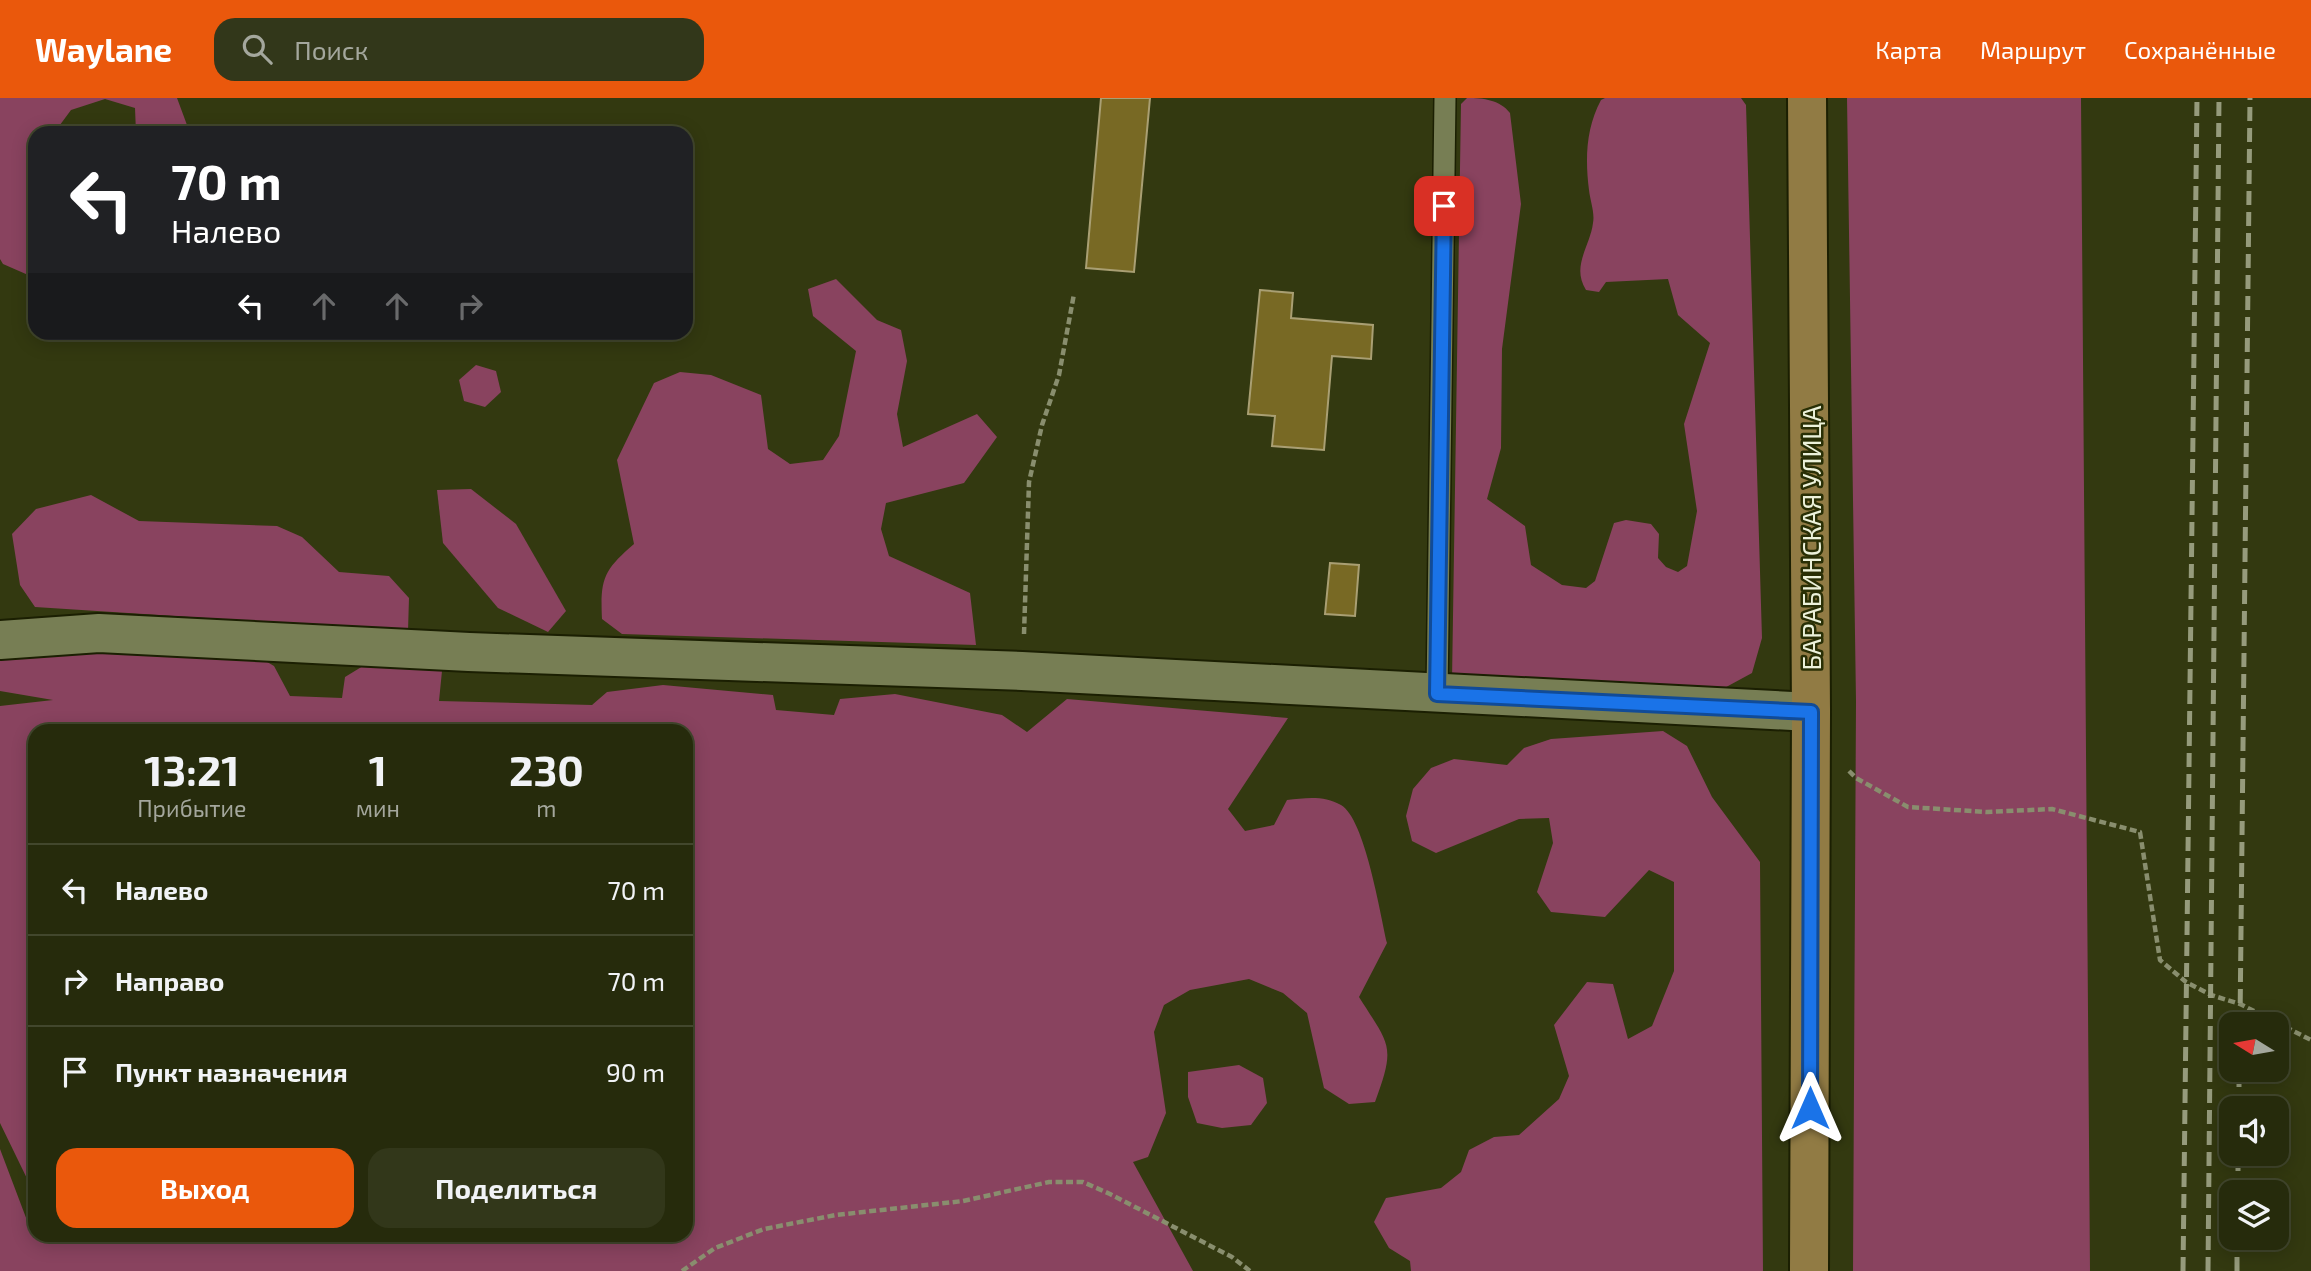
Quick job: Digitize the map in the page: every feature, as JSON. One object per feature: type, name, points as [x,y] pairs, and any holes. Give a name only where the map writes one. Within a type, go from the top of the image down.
[{"type":"main road","name":"БАРАБИНСКАЯ УЛИЦА","points":[[1807,98],[1811,720],[1809,1271]]},
{"type":"street","points":[[0,640],[99,633],[469,652],[1022,671],[1437,694],[1811,720]]},
{"type":"lane","points":[[1437,694],[1445,98]]},
{"type":"path","points":[[1022,671],[1030,482],[1042,425],[1059,375],[1074,294]]},
{"type":"path","points":[[1811,720],[1856,778],[1908,807],[1987,812],[2052,810],[2140,832],[2160,960],[2186,982],[2211,995],[2240,1004],[2311,1040]]},
{"type":"path","points":[[682,1271],[715,1248],[764,1229],[836,1215],[963,1201],[1049,1182],[1083,1182],[1232,1257],[1250,1271]]},
{"type":"shaded area","points":[[0,98],[177,98],[187,125],[136,126],[135,108],[105,99],[71,110],[59,126],[28,126],[28,275],[3,264],[0,259]]},
{"type":"shaded area","points":[[1467,98],[1491,101],[1510,113],[1521,204],[1502,349],[1501,448],[1487,499],[1525,526],[1531,565],[1562,585],[1586,588],[1595,581],[1614,523],[1626,520],[1651,524],[1659,534],[1658,558],[1666,567],[1678,572],[1687,566],[1697,511],[1684,424],[1710,343],[1678,315],[1668,279],[1606,282],[1599,292],[1586,290],[1580,273],[1593,219],[1587,167],[1592,122],[1601,100],[1605,98],[1741,98],[1746,105],[1762,638],[1752,673],[1717,692],[1452,681],[1461,104]]},
{"type":"shaded area","points":[[1847,98],[2081,98],[2090,1271],[1853,1271],[1856,701]]},
{"type":"shaded area","points":[[836,279],[877,320],[901,330],[907,361],[897,414],[903,447],[977,414],[997,437],[964,483],[886,503],[881,529],[889,556],[970,593],[976,645],[622,634],[602,619],[602,594],[606,576],[616,561],[634,544],[617,460],[654,383],[680,372],[711,375],[761,395],[768,449],[790,464],[823,460],[839,436],[856,351],[813,316],[808,289]]},
{"type":"shaded area","points":[[476,365],[496,371],[501,392],[485,407],[464,401],[459,380]]},
{"type":"shaded area","points":[[471,489],[516,524],[566,611],[548,632],[498,608],[443,543],[437,490]]},
{"type":"shaded area","points":[[91,495],[139,521],[277,526],[302,537],[339,572],[389,576],[409,598],[408,631],[35,607],[20,585],[12,534],[36,509]]},
{"type":"shaded area","points":[[129,649],[257,656],[274,666],[290,696],[342,698],[345,677],[363,666],[442,671],[439,701],[592,705],[607,692],[663,685],[773,695],[776,710],[834,715],[840,699],[895,694],[1002,715],[1027,732],[1067,699],[1288,718],[1228,809],[1245,831],[1274,825],[1287,800],[1321,798],[1341,805],[1350,814],[1364,847],[1387,943],[1359,997],[1378,1026],[1386,1046],[1386,1068],[1382,1083],[1375,1102],[1349,1104],[1324,1088],[1307,1013],[1283,993],[1249,979],[1190,990],[1164,1005],[1154,1032],[1166,1113],[1148,1157],[1133,1162],[1193,1271],[0,1271],[0,1149],[28,1223],[28,1242],[693,1242],[693,724],[28,724],[28,1181],[0,1123],[0,706],[53,700],[0,691],[0,659]]},
{"type":"shaded area","points":[[1663,731],[1687,746],[1712,797],[1760,862],[1763,1271],[1411,1271],[1410,1261],[1389,1248],[1374,1222],[1386,1198],[1441,1188],[1461,1172],[1469,1150],[1494,1137],[1519,1135],[1559,1099],[1569,1076],[1554,1025],[1587,982],[1613,984],[1628,1039],[1652,1026],[1674,971],[1674,882],[1649,870],[1605,917],[1551,912],[1537,892],[1553,843],[1549,818],[1519,819],[1436,853],[1412,841],[1406,816],[1413,789],[1431,768],[1454,759],[1507,765],[1524,748],[1551,739]]},
{"type":"shaded area","points":[[1239,1065],[1263,1078],[1267,1103],[1251,1125],[1222,1128],[1197,1123],[1188,1097],[1188,1072]]},
{"type":"building","points":[[1101,98],[1150,98],[1134,272],[1086,268]]},
{"type":"building","points":[[1260,290],[1293,293],[1291,318],[1373,325],[1371,359],[1332,356],[1324,450],[1272,446],[1275,416],[1248,414]]},
{"type":"building","points":[[1330,563],[1359,565],[1355,616],[1325,614]]},
{"type":"railway","points":[[2183,1271],[2197,98]]},
{"type":"railway","points":[[2208,1271],[2219,98]]},
{"type":"railway","points":[[2240,1012],[2250,98]]},
{"type":"railway","points":[[2239,1082],[2239,1096]]},
{"type":"railway","points":[[2238,1166],[2238,1180]]},
{"type":"railway","points":[[2237,1250],[2237,1271]]},
{"type":"route","points":[[1444,206],[1437,694],[1811,712],[1810,1108]]}]
